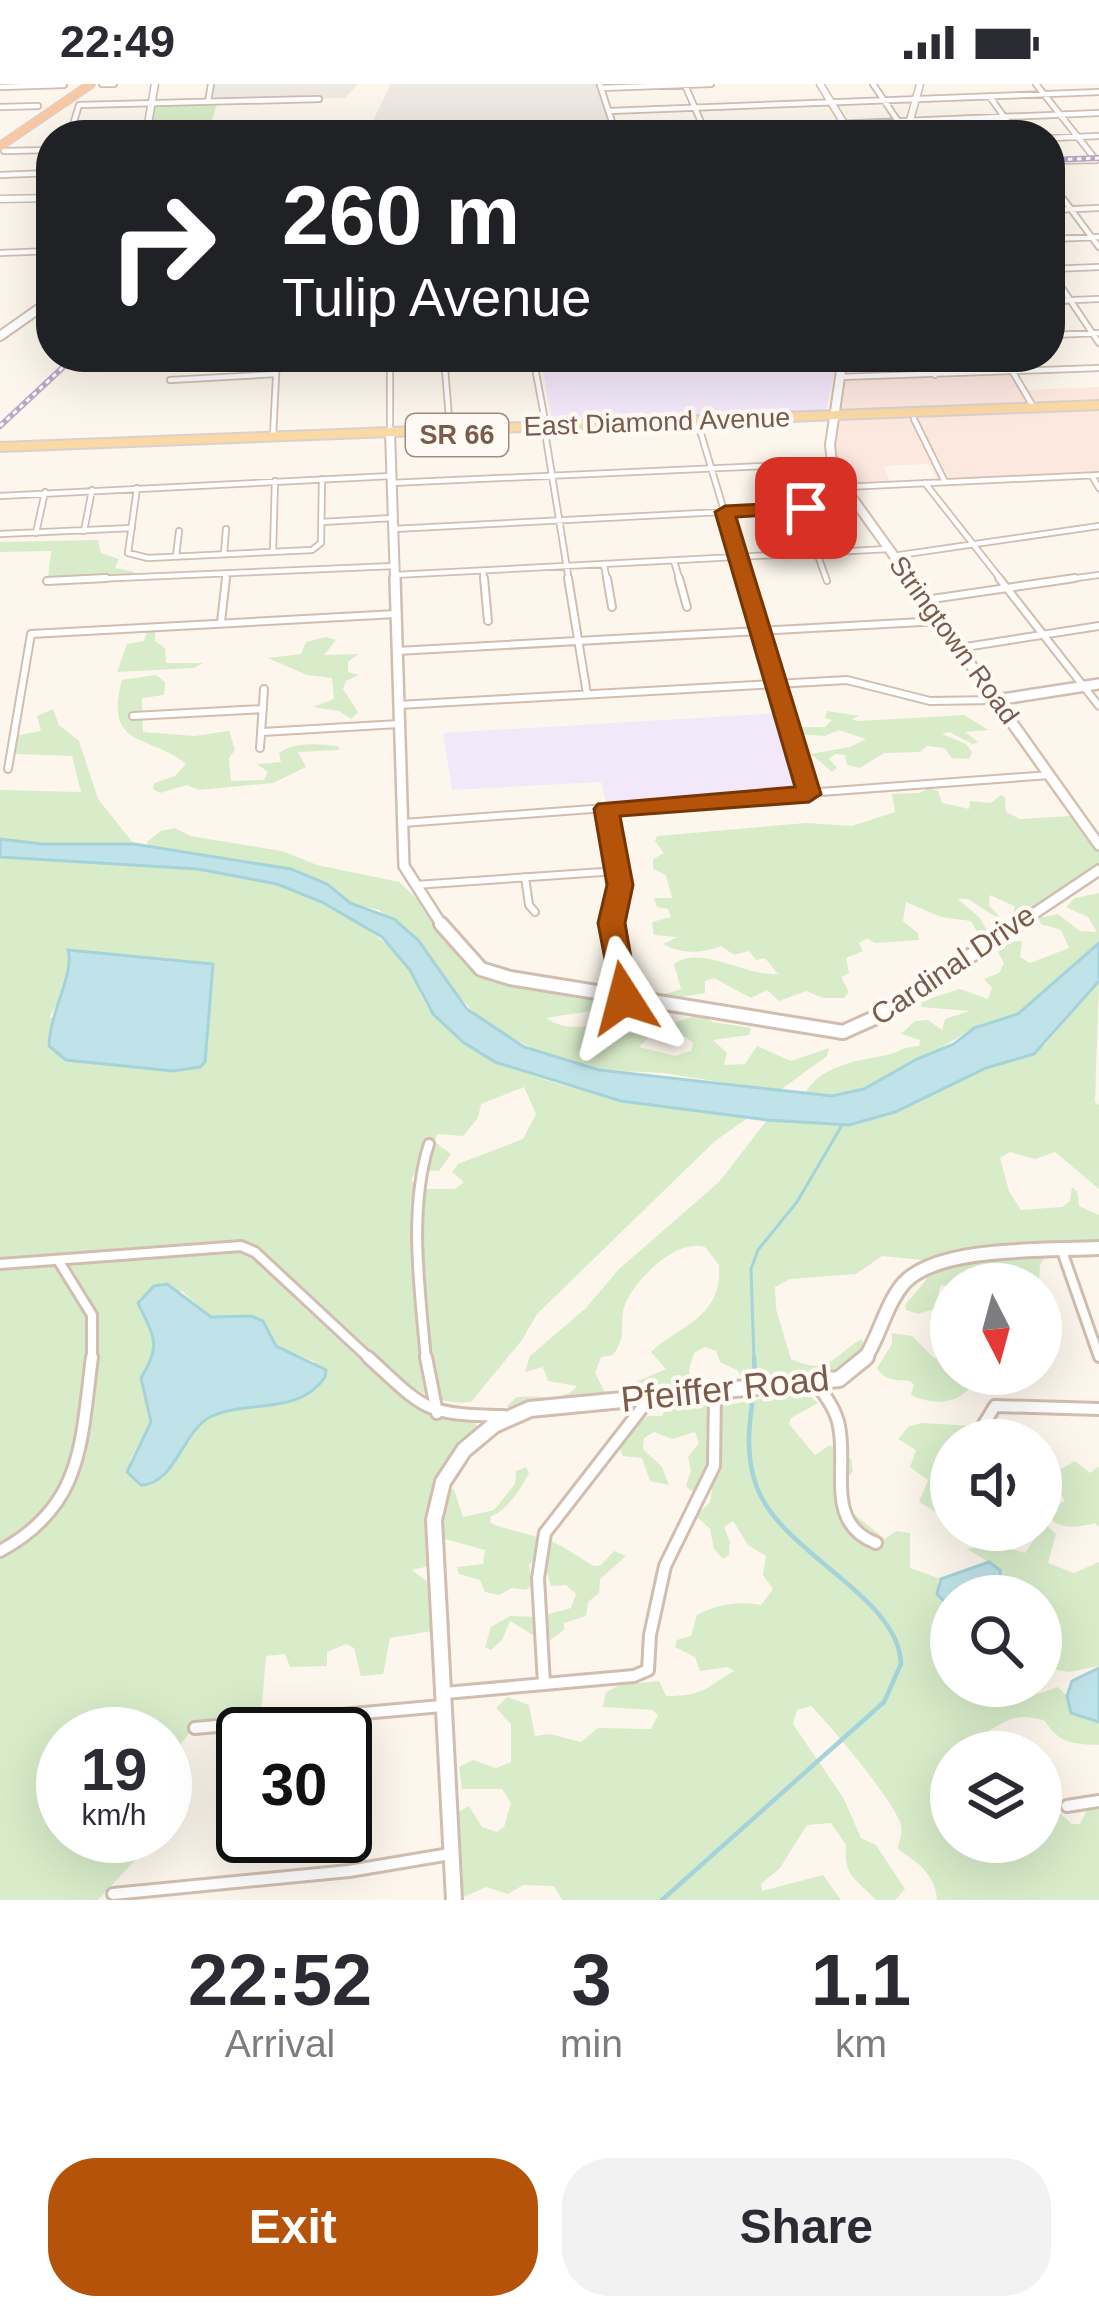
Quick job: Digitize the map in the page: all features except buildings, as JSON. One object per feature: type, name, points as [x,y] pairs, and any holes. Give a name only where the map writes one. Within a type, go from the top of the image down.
[{"type":"highway","points":[[1,145],[82,84]]},
{"type":"highway","points":[[38,120],[91,84]]},
{"type":"highway","points":[[1,145],[36,121]]},
{"type":"main road","name":"East Diamond Avenue","points":[[0,450],[914,419],[1099,408]]},
{"type":"main road","name":"East Diamond Avenue","points":[[0,450],[450,430],[699,427],[1099,408]]},
{"type":"street","points":[[102,84],[114,84]]},
{"type":"street","points":[[149,120],[155,84]]},
{"type":"street","points":[[208,102],[211,84]]},
{"type":"street","points":[[612,120],[600,86],[711,84]]},
{"type":"street","points":[[820,84],[842,120]]},
{"type":"street","points":[[873,84],[897,120]]},
{"type":"street","points":[[910,120],[920,84]]},
{"type":"street","points":[[1036,84],[1063,120]]},
{"type":"street","points":[[1091,84],[1099,92]]},
{"type":"street","points":[[10,85],[1,107],[38,106]]},
{"type":"street","points":[[0,87],[64,85]]},
{"type":"street","points":[[682,85],[700,120]]},
{"type":"street","points":[[609,111],[1099,92]]},
{"type":"street","points":[[989,96],[1006,120]]},
{"type":"street","points":[[75,120],[79,106],[319,99]]},
{"type":"street","points":[[934,120],[1099,113]]},
{"type":"street","points":[[1065,122],[1098,161]]},
{"type":"street","points":[[1065,137],[1099,136]]},
{"type":"street","points":[[1,145],[36,148]]},
{"type":"street","points":[[1065,161],[1098,161]]},
{"type":"street","points":[[0,175],[36,174]]},
{"type":"street","points":[[0,199],[36,198]]},
{"type":"street","points":[[1065,201],[1099,247]]},
{"type":"street","points":[[1065,209],[1099,208]]},
{"type":"street","points":[[1065,238],[1096,237]]},
{"type":"street","points":[[0,253],[36,252]]},
{"type":"street","points":[[1065,269],[1099,267]]},
{"type":"street","points":[[1065,292],[1099,343]]},
{"type":"street","points":[[1065,300],[1099,299]]},
{"type":"street","points":[[0,335],[36,310]]},
{"type":"street","points":[[1065,334],[1096,333]]},
{"type":"street","points":[[1065,369],[1099,368]]},
{"type":"street","points":[[390,372],[405,874],[412,885],[617,871]]},
{"type":"street","points":[[445,372],[450,430]]},
{"type":"street","points":[[537,372],[587,694]]},
{"type":"street","points":[[0,496],[322,479],[830,463],[840,372]]},
{"type":"street","points":[[839,377],[993,372]]},
{"type":"street","points":[[1013,372],[1034,408]]},
{"type":"street","points":[[170,380],[277,374],[273,436]]},
{"type":"street","points":[[914,419],[945,482]]},
{"type":"street","points":[[699,427],[809,794]]},
{"type":"street","name":"Stringtown Road","points":[[830,463],[1099,845]]},
{"type":"street","points":[[844,487],[1095,476],[1099,488]]},
{"type":"street","points":[[137,488],[128,553],[136,558],[273,552],[309,550],[321,543],[322,479]]},
{"type":"street","points":[[273,552],[275,481]]},
{"type":"street","points":[[925,483],[1099,706]]},
{"type":"street","points":[[84,531],[92,490]]},
{"type":"street","points":[[36,533],[44,492]]},
{"type":"street","points":[[322,522],[560,520],[857,506]]},
{"type":"street","points":[[47,581],[483,571],[891,552],[1099,526]]},
{"type":"street","points":[[0,534],[132,528]]},
{"type":"street","points":[[224,554],[226,529]]},
{"type":"street","points":[[176,556],[179,531]]},
{"type":"street","points":[[817,554],[826,580]]},
{"type":"street","points":[[674,561],[687,607]]},
{"type":"street","points":[[604,565],[612,607]]},
{"type":"street","points":[[483,571],[488,621]]},
{"type":"street","points":[[221,622],[226,574]]},
{"type":"street","points":[[925,600],[1099,574]]},
{"type":"street","points":[[8,769],[31,634],[395,614]]},
{"type":"street","points":[[397,651],[940,621]]},
{"type":"street","points":[[959,648],[1099,626]]},
{"type":"street","points":[[398,705],[847,680],[930,701],[997,700],[1099,684]]},
{"type":"street","points":[[260,748],[264,689]]},
{"type":"street","points":[[133,716],[263,709]]},
{"type":"street","points":[[262,732],[399,724]]},
{"type":"street","points":[[403,823],[1050,775]]},
{"type":"street","points":[[607,809],[620,890],[611,923],[624,998]]},
{"type":"street","name":"Cardinal Drive","points":[[412,885],[459,949],[481,969],[817,1031],[851,1031],[1099,870]]},
{"type":"street","points":[[525,878],[535,912]]},
{"type":"street","points":[[429,1144],[421,1164],[419,1191],[422,1293],[428,1396],[438,1414]]},
{"type":"street","points":[[0,1264],[241,1246],[255,1252],[388,1378],[438,1414]]},
{"type":"street","name":"Pfeiffer Road","points":[[438,1414],[508,1417],[553,1406],[817,1384],[849,1374],[869,1358],[903,1286],[918,1272],[950,1261],[1099,1248]]},
{"type":"street","points":[[1061,1251],[1099,1357]]},
{"type":"street","points":[[0,1552],[37,1528],[57,1508],[79,1464],[94,1335],[83,1297],[58,1260]]},
{"type":"street","points":[[817,1384],[839,1425],[841,1499],[848,1523],[875,1543]]},
{"type":"street","points":[[195,1728],[634,1676],[648,1670],[650,1635],[665,1567],[714,1466],[715,1393]]},
{"type":"street","points":[[544,1684],[538,1578],[544,1533],[650,1397]]},
{"type":"street","points":[[987,1419],[1003,1405],[1099,1409]]},
{"type":"street","points":[[454,1900],[434,1520],[438,1493],[457,1459],[483,1432],[508,1417]]},
{"type":"street","points":[[1067,1805],[1099,1801]]},
{"type":"street","points":[[113,1894],[180,1894],[452,1854]]},
{"type":"shaded area","points":[[215,84],[358,84],[345,98],[213,101]]},
{"type":"shaded area","points":[[391,84],[598,84],[609,120],[373,120]]},
{"type":"shaded area","points":[[543,372],[835,372],[826,411],[820,414],[552,421]]},
{"type":"shaded area","points":[[845,372],[933,372],[934,376],[1014,372],[1026,390],[1099,387],[1099,473],[938,480],[929,464],[884,466],[890,482],[846,485],[831,456]]},
{"type":"shaded area","points":[[781,713],[803,790],[607,805],[601,782],[452,790],[443,733]]},
{"type":"green space","points":[[217,104],[212,120],[151,120],[155,106]]},
{"type":"green space","points":[[98,540],[101,553],[119,559],[115,568],[135,572],[124,578],[48,578],[51,551],[0,552],[0,542]]},
{"type":"green space","points":[[147,631],[155,632],[155,641],[165,648],[166,663],[203,663],[194,668],[117,672],[127,644],[144,641]]},
{"type":"green space","points":[[326,637],[336,640],[324,655],[358,654],[348,662],[348,672],[359,675],[346,681],[343,689],[358,712],[351,719],[339,711],[313,707],[334,699],[332,678],[307,675],[268,658],[301,654],[306,642]]},
{"type":"green space","points":[[156,675],[165,682],[164,695],[142,698],[143,732],[194,736],[229,731],[235,750],[229,758],[231,781],[264,780],[268,772],[257,764],[281,762],[279,753],[292,747],[323,745],[340,750],[298,752],[306,767],[273,783],[199,790],[187,785],[160,793],[153,789],[154,783],[175,776],[186,764],[124,729],[118,702],[122,680]]},
{"type":"green space","points":[[53,709],[59,725],[79,741],[98,799],[134,844],[0,839],[0,790],[81,792],[72,756],[17,754],[12,747],[14,736],[41,731],[37,716]]},
{"type":"green space","points":[[827,711],[860,716],[851,719],[859,721],[964,715],[989,730],[965,732],[978,742],[973,744],[949,732],[942,734],[966,744],[972,752],[969,759],[952,758],[944,748],[927,746],[920,752],[884,753],[860,768],[847,765],[845,755],[835,754],[829,759],[837,768],[832,772],[811,754],[866,739],[839,730],[825,736],[796,734],[802,727],[825,727],[832,720],[825,718]]},
{"type":"green space","points":[[938,791],[942,803],[969,809],[970,801],[991,803],[1001,795],[1006,812],[1020,819],[1071,816],[1099,853],[1099,864],[1025,915],[1014,916],[1014,906],[990,895],[989,905],[1005,923],[968,899],[958,899],[980,918],[991,938],[977,932],[971,921],[941,917],[906,902],[903,921],[918,933],[919,940],[875,943],[867,938],[859,943],[863,951],[846,958],[849,973],[841,977],[849,992],[844,998],[823,998],[806,991],[779,1001],[767,990],[751,998],[714,978],[705,981],[705,993],[659,1001],[633,1014],[591,1011],[546,1018],[577,1027],[622,1025],[591,1036],[593,1043],[646,1029],[648,1038],[639,1047],[675,1056],[691,1051],[693,1043],[686,1037],[665,1036],[664,1026],[700,1014],[713,1022],[751,1028],[749,1035],[713,1040],[727,1053],[724,1065],[745,1064],[757,1046],[791,1061],[829,1048],[827,1056],[779,1091],[663,1073],[599,1070],[553,1059],[485,1024],[439,975],[418,940],[379,910],[350,903],[327,884],[261,863],[148,846],[147,842],[175,828],[190,836],[282,851],[317,865],[399,882],[426,907],[452,947],[476,972],[630,1002],[634,1000],[625,982],[629,976],[662,995],[681,989],[674,964],[685,959],[711,959],[778,974],[765,958],[756,960],[749,951],[734,955],[721,946],[684,951],[663,944],[677,937],[654,935],[652,922],[671,917],[668,909],[657,907],[654,898],[672,898],[666,875],[653,869],[653,859],[664,853],[655,841],[657,836],[806,823],[852,826],[895,812],[892,794]]},
{"type":"green space","points":[[0,857],[205,868],[285,887],[335,909],[380,939],[408,968],[434,1015],[502,1062],[581,1090],[749,1117],[715,1141],[537,1314],[522,1340],[471,1402],[438,1399],[393,1380],[390,1385],[437,1418],[474,1420],[479,1430],[443,1469],[442,1487],[454,1489],[463,1517],[494,1510],[515,1484],[516,1471],[526,1467],[529,1473],[522,1486],[491,1516],[490,1523],[554,1542],[594,1566],[614,1551],[626,1556],[600,1579],[599,1593],[588,1602],[586,1616],[564,1623],[564,1630],[546,1643],[510,1621],[502,1640],[491,1650],[485,1647],[491,1627],[510,1616],[538,1617],[571,1608],[576,1594],[566,1585],[551,1586],[545,1566],[534,1560],[529,1565],[532,1585],[526,1590],[512,1588],[499,1595],[485,1592],[480,1580],[459,1574],[457,1567],[483,1564],[485,1550],[445,1539],[441,1520],[435,1516],[425,1524],[433,1565],[412,1570],[437,1589],[430,1602],[450,1621],[450,1628],[390,1638],[383,1674],[361,1676],[354,1648],[346,1644],[327,1652],[327,1666],[290,1667],[285,1654],[266,1656],[262,1707],[216,1707],[216,1720],[192,1722],[192,1707],[36,1707],[36,1863],[132,1863],[98,1900],[0,1900]],"holes":[[[71,958],[213,964],[205,1062],[173,1071],[89,1063],[50,1016],[68,986]],[[524,1087],[536,1114],[523,1139],[458,1164],[452,1172],[464,1182],[455,1189],[424,1189],[411,1181],[416,1170],[439,1171],[451,1154],[435,1142],[437,1134],[463,1136],[478,1118],[481,1104]],[[182,1291],[211,1317],[251,1316],[272,1333],[275,1346],[316,1362],[233,1411],[209,1417],[162,1478],[130,1460],[151,1422],[141,1378],[154,1340],[139,1303]]]},
{"type":"green space","points":[[1099,893],[1099,943],[1020,1012],[976,1027],[871,1086],[826,1097],[805,1094],[819,1077],[838,1067],[919,1046],[920,1040],[901,1034],[915,1021],[928,1020],[942,1030],[945,1019],[970,1011],[921,1007],[922,1001],[960,989],[988,999],[992,988],[984,979],[999,973],[1004,963],[998,952],[1007,942],[1022,941],[1020,957],[1030,963],[1069,948],[1061,930],[1041,924],[1039,918],[1058,914],[1080,931],[1097,932],[1088,917],[1066,907],[1075,898]]},
{"type":"green space","points":[[1099,981],[1095,1102],[1099,1105],[1099,1189],[1055,1152],[1035,1159],[1010,1152],[1000,1158],[1009,1191],[1021,1210],[1062,1207],[1070,1201],[1072,1187],[1077,1191],[1079,1206],[1099,1215],[1099,1254],[1045,1257],[1041,1263],[931,1263],[882,1256],[856,1274],[790,1279],[775,1287],[776,1309],[791,1359],[823,1365],[861,1339],[868,1348],[824,1375],[781,1381],[744,1380],[737,1370],[720,1362],[716,1351],[705,1347],[694,1353],[691,1381],[682,1391],[627,1394],[631,1384],[666,1369],[651,1352],[698,1318],[714,1297],[719,1265],[705,1247],[683,1248],[650,1270],[627,1300],[618,1347],[613,1355],[601,1357],[595,1373],[606,1394],[603,1399],[516,1414],[507,1406],[517,1397],[557,1397],[577,1386],[548,1381],[543,1367],[525,1372],[530,1356],[586,1308],[619,1269],[719,1182],[767,1120],[849,1125],[895,1112],[1045,1045]]},
{"type":"green space","points":[[930,1267],[930,1310],[918,1314],[906,1310],[905,1305],[926,1280]]},
{"type":"green space","points":[[892,1333],[912,1336],[930,1354],[930,1395],[961,1395],[932,1401],[911,1395],[914,1385],[910,1381],[887,1378],[877,1368],[892,1344]]},
{"type":"green space","points":[[788,1394],[808,1394],[818,1403],[791,1418],[789,1424],[815,1455],[830,1445],[851,1459],[853,1471],[842,1486],[850,1511],[885,1539],[896,1531],[910,1533],[910,1568],[930,1575],[930,1707],[1062,1707],[1062,1691],[1071,1713],[1099,1722],[1099,1745],[1068,1741],[1062,1731],[1053,1731],[1036,1718],[1021,1717],[990,1731],[930,1731],[930,1863],[1062,1863],[1062,1815],[1080,1824],[1087,1810],[1099,1809],[1099,1900],[937,1900],[929,1876],[898,1849],[901,1826],[885,1797],[811,1706],[797,1710],[793,1724],[844,1799],[861,1838],[876,1845],[905,1889],[895,1900],[876,1900],[852,1876],[846,1845],[831,1823],[807,1825],[780,1868],[761,1884],[762,1891],[823,1875],[841,1900],[562,1900],[554,1886],[523,1885],[508,1894],[486,1887],[464,1897],[455,1814],[469,1806],[482,1827],[497,1832],[504,1827],[511,1803],[502,1789],[462,1789],[459,1767],[473,1760],[496,1768],[511,1762],[511,1724],[496,1708],[507,1697],[529,1705],[535,1736],[550,1734],[581,1742],[598,1728],[651,1729],[658,1715],[652,1710],[603,1707],[606,1692],[620,1685],[659,1681],[666,1696],[689,1694],[734,1671],[728,1667],[700,1671],[695,1657],[675,1647],[677,1640],[691,1636],[697,1615],[728,1604],[761,1605],[773,1589],[763,1575],[766,1556],[748,1545],[733,1521],[724,1527],[729,1555],[723,1559],[714,1549],[710,1529],[696,1516],[710,1502],[712,1489],[691,1491],[686,1486],[691,1470],[688,1457],[699,1443],[695,1432],[672,1439],[654,1432],[644,1438],[643,1449],[662,1467],[669,1485],[650,1481],[642,1458],[623,1456],[618,1445],[628,1438],[632,1426],[648,1416],[662,1416],[669,1402],[695,1401],[715,1407]]},
{"type":"green space","points":[[930,1423],[930,1508],[919,1502],[928,1480],[910,1467],[916,1450],[898,1439],[909,1426]]},
{"type":"green space","points":[[1075,1461],[1090,1473],[1099,1466],[1099,1527],[1095,1523],[1062,1525],[1062,1469]]},
{"type":"green space","points":[[970,1551],[1051,1551],[1048,1563],[1074,1573],[1099,1562],[1099,1666],[1062,1671],[1062,1575],[996,1575],[989,1562]]},
{"type":"water","points":[[0,839],[134,844],[291,869],[327,884],[350,903],[394,919],[418,940],[467,1009],[524,1047],[599,1070],[832,1096],[864,1089],[954,1044],[974,1028],[1018,1014],[1099,943],[1099,981],[1034,1054],[986,1068],[895,1112],[849,1125],[767,1120],[621,1101],[495,1062],[463,1042],[433,1014],[410,970],[382,937],[322,902],[277,884],[198,869],[0,857]]},
{"type":"water","points":[[68,950],[213,964],[205,1062],[173,1071],[66,1060],[49,1046],[68,970]]},
{"type":"water","points":[[167,1284],[211,1317],[251,1316],[263,1321],[276,1346],[326,1370],[325,1377],[302,1397],[212,1416],[193,1433],[163,1476],[141,1485],[127,1472],[151,1422],[141,1378],[152,1356],[153,1340],[138,1303],[154,1286]]},
{"type":"water","points":[[989,1562],[1000,1575],[952,1575]]},
{"type":"water","points":[[1099,1668],[1099,1722],[1071,1713],[1067,1696],[1072,1681]]},
{"type":"waterway","points":[[754,1360],[751,1269],[758,1250],[797,1202],[842,1125]]},
{"type":"waterway","points":[[754,1357],[755,1382]]},
{"type":"waterway","points":[[662,1900],[884,1702],[901,1664],[895,1639],[881,1617],[769,1510],[750,1462],[754,1391]]},
{"type":"railway","points":[[1065,159],[1099,158]]},
{"type":"railway","points":[[0,426],[58,372]]},
{"type":"route","points":[[624,998],[611,923],[620,885],[607,809],[809,794],[725,512],[806,508]]}]
